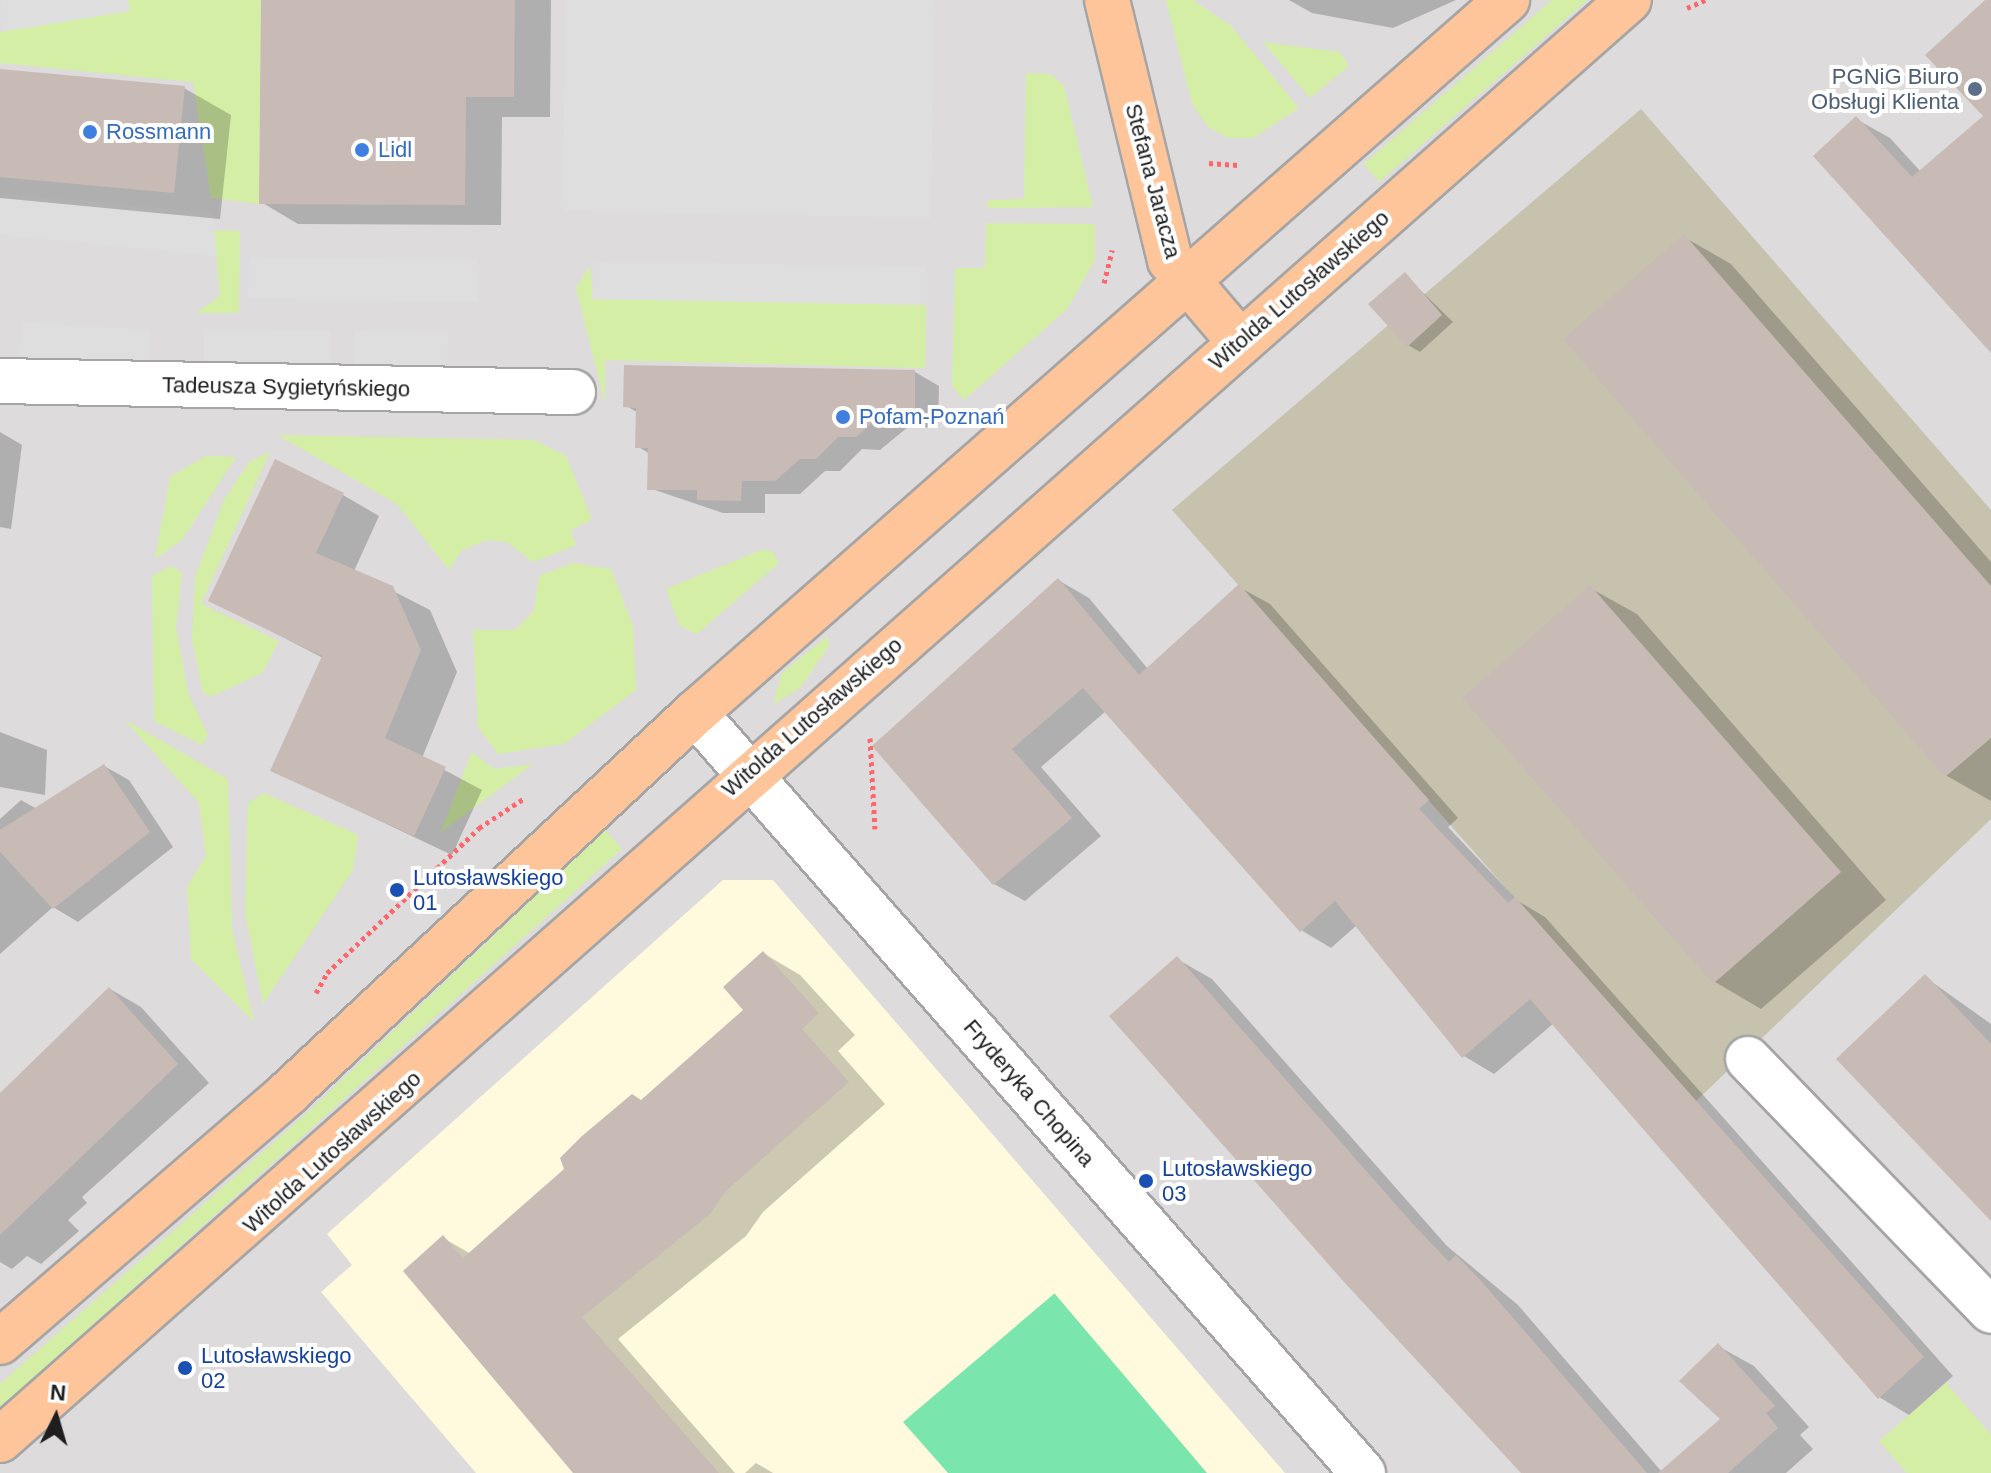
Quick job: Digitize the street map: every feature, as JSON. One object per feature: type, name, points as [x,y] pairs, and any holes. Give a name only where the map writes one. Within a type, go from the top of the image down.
[{"type":"main road","name":"Stefana Jaracza","points":[[1107,0],[1170,260],[1240,342]]},
{"type":"main road","points":[[0,1342],[288,1093],[695,713],[1507,0]]},
{"type":"main road","name":"Witolda Lutosławskiego","points":[[0,1440],[236,1238],[748,773],[1629,0]]},
{"type":"street","name":"Tadeusza Sygietyńskiego","points":[[0,381],[573,392]]},
{"type":"street","name":"Fryderyka Chopina","points":[[695,713],[1363,1473]]},
{"type":"street","points":[[1748,1059],[1991,1311]]},
{"type":"path","points":[[1687,8],[1705,0]]},
{"type":"path","points":[[870,725],[875,829]]},
{"type":"path","points":[[313,997],[327,973],[479,828],[527,796]]},
{"type":"shaded area","points":[[0,0],[1991,0],[1991,1473],[0,1473]]},
{"type":"shaded area","points":[[0,0],[128,0],[130,11],[3,31]]},
{"type":"shaded area","points":[[566,0],[934,0],[931,218],[562,211]]},
{"type":"shaded area","points":[[1641,109],[1991,510],[1991,819],[1695,1102],[1172,510]]},
{"type":"shaded area","points":[[0,193],[213,213],[217,256],[0,235]]},
{"type":"shaded area","points":[[249,258],[478,260],[477,302],[248,299]]},
{"type":"shaded area","points":[[593,261],[926,267],[926,305],[592,299]]},
{"type":"shaded area","points":[[23,322],[150,330],[149,367],[19,360]]},
{"type":"shaded area","points":[[204,329],[331,331],[331,368],[204,367]]},
{"type":"shaded area","points":[[355,331],[448,332],[447,370],[354,368]]},
{"type":"shaded area","points":[[723,880],[773,880],[1285,1473],[476,1473],[321,1292],[352,1265],[327,1234]]},
{"type":"green space","points":[[128,0],[261,0],[259,204],[211,198],[193,82],[0,63],[0,32],[130,11]]},
{"type":"green space","points":[[1166,0],[1193,0],[1230,25],[1299,108],[1253,138],[1228,138],[1207,126],[1192,103]]},
{"type":"green space","points":[[1552,0],[1587,0],[1379,182],[1364,164]]},
{"type":"green space","points":[[1263,42],[1340,52],[1349,66],[1310,98]]},
{"type":"green space","points":[[1026,73],[1051,74],[1064,86],[1093,207],[987,208],[988,200],[1024,199]]},
{"type":"green space","points":[[986,223],[1095,224],[1095,260],[1067,309],[964,400],[952,386],[955,268],[985,268]]},
{"type":"green space","points":[[214,230],[240,231],[239,313],[196,313],[220,296]]},
{"type":"green space","points":[[590,265],[593,299],[926,305],[925,368],[605,360],[605,404],[576,288]]},
{"type":"green space","points":[[278,435],[534,440],[566,456],[592,519],[570,531],[577,545],[533,562],[507,542],[487,540],[461,551],[449,570],[397,504]]},
{"type":"green space","points":[[270,452],[201,604],[279,641],[262,673],[213,696],[203,693],[192,640],[195,577],[224,500],[249,462]]},
{"type":"green space","points":[[206,456],[236,457],[182,540],[155,559],[170,477]]},
{"type":"green space","points":[[761,550],[772,551],[779,563],[697,634],[680,626],[666,589]]},
{"type":"green space","points":[[573,563],[611,569],[633,626],[636,690],[564,744],[498,754],[478,727],[473,630],[515,630],[534,611],[539,576]]},
{"type":"green space","points":[[171,566],[182,573],[176,627],[188,693],[208,735],[202,745],[154,721],[152,576]]},
{"type":"green space","points":[[828,636],[829,646],[800,688],[773,704],[782,673]]},
{"type":"green space","points":[[125,720],[228,779],[232,929],[254,1022],[191,959],[187,887],[206,856],[199,803]]},
{"type":"green space","points":[[472,752],[494,769],[533,764],[440,833]]},
{"type":"green space","points":[[264,793],[358,835],[353,870],[263,1004],[245,912],[248,803]]},
{"type":"green space","points":[[605,830],[622,849],[0,1408],[0,1384],[306,1114]]},
{"type":"green space","points":[[1055,1293],[1207,1473],[948,1473],[903,1422]]},
{"type":"green space","points":[[1946,1383],[1991,1435],[1991,1473],[1907,1473],[1879,1441]]},
{"type":"building","name":"Lidl","points":[[261,0],[515,0],[514,97],[466,97],[465,205],[259,204]]},
{"type":"building","points":[[1985,0],[1991,0],[1991,353],[1813,156],[1856,116],[1912,177],[1983,116],[1925,55]]},
{"type":"building","name":"Rossmann","points":[[0,69],[185,86],[174,193],[0,177]]},
{"type":"building","points":[[1684,234],[1991,586],[1991,738],[1945,777],[1563,339]]},
{"type":"building","points":[[1405,272],[1442,315],[1407,347],[1368,304]]},
{"type":"building","points":[[624,365],[915,370],[915,415],[883,414],[856,437],[838,437],[816,459],[800,459],[775,481],[742,481],[741,501],[697,500],[697,490],[647,490],[648,448],[635,448],[636,408],[623,407]]},
{"type":"building","points":[[275,459],[344,493],[316,553],[393,586],[421,650],[385,738],[446,767],[414,836],[270,771],[322,656],[208,601]]},
{"type":"building","points":[[1058,578],[1139,675],[1239,584],[1429,800],[1419,809],[1508,903],[1515,897],[1924,1357],[1878,1399],[1530,999],[1462,1058],[1335,901],[1300,932],[1083,688],[1012,749],[1072,818],[993,885],[872,746]]},
{"type":"building","points":[[1590,585],[1841,872],[1713,984],[1462,698]]},
{"type":"building","points":[[104,764],[150,832],[53,909],[0,852],[0,830]]},
{"type":"building","points":[[763,951],[819,1013],[802,1029],[849,1082],[726,1191],[709,1215],[582,1317],[719,1473],[573,1473],[403,1271],[443,1235],[463,1258],[564,1169],[560,1158],[582,1136],[632,1094],[641,1100],[743,1010],[723,987]]},
{"type":"building","points":[[1177,956],[1412,1223],[1449,1262],[1456,1255],[1482,1282],[1647,1473],[1521,1473],[1344,1282],[1109,1016]]},
{"type":"building","points":[[1925,974],[1991,1044],[1991,1221],[1836,1059]]},
{"type":"building","points":[[109,987],[178,1064],[0,1235],[0,1093]]},
{"type":"building","points":[[1718,1343],[1775,1406],[1766,1413],[1778,1428],[1728,1473],[1658,1473],[1720,1419],[1679,1381]]},
{"type":"place","name":"PGNiG Biuro Obsługi Klienta","points":[[1975,89]]},
{"type":"place","name":"Rossmann","points":[[90,132]]},
{"type":"place","name":"Lidl","points":[[362,150]]},
{"type":"place","name":"Pofam-Poznań","points":[[843,417]]},
{"type":"place","name":"Lutosławskiego 01","points":[[397,890]]},
{"type":"place","name":"Lutosławskiego 03","points":[[1146,1181]]},
{"type":"place","name":"Lutosławskiego 02","points":[[185,1368]]}]
